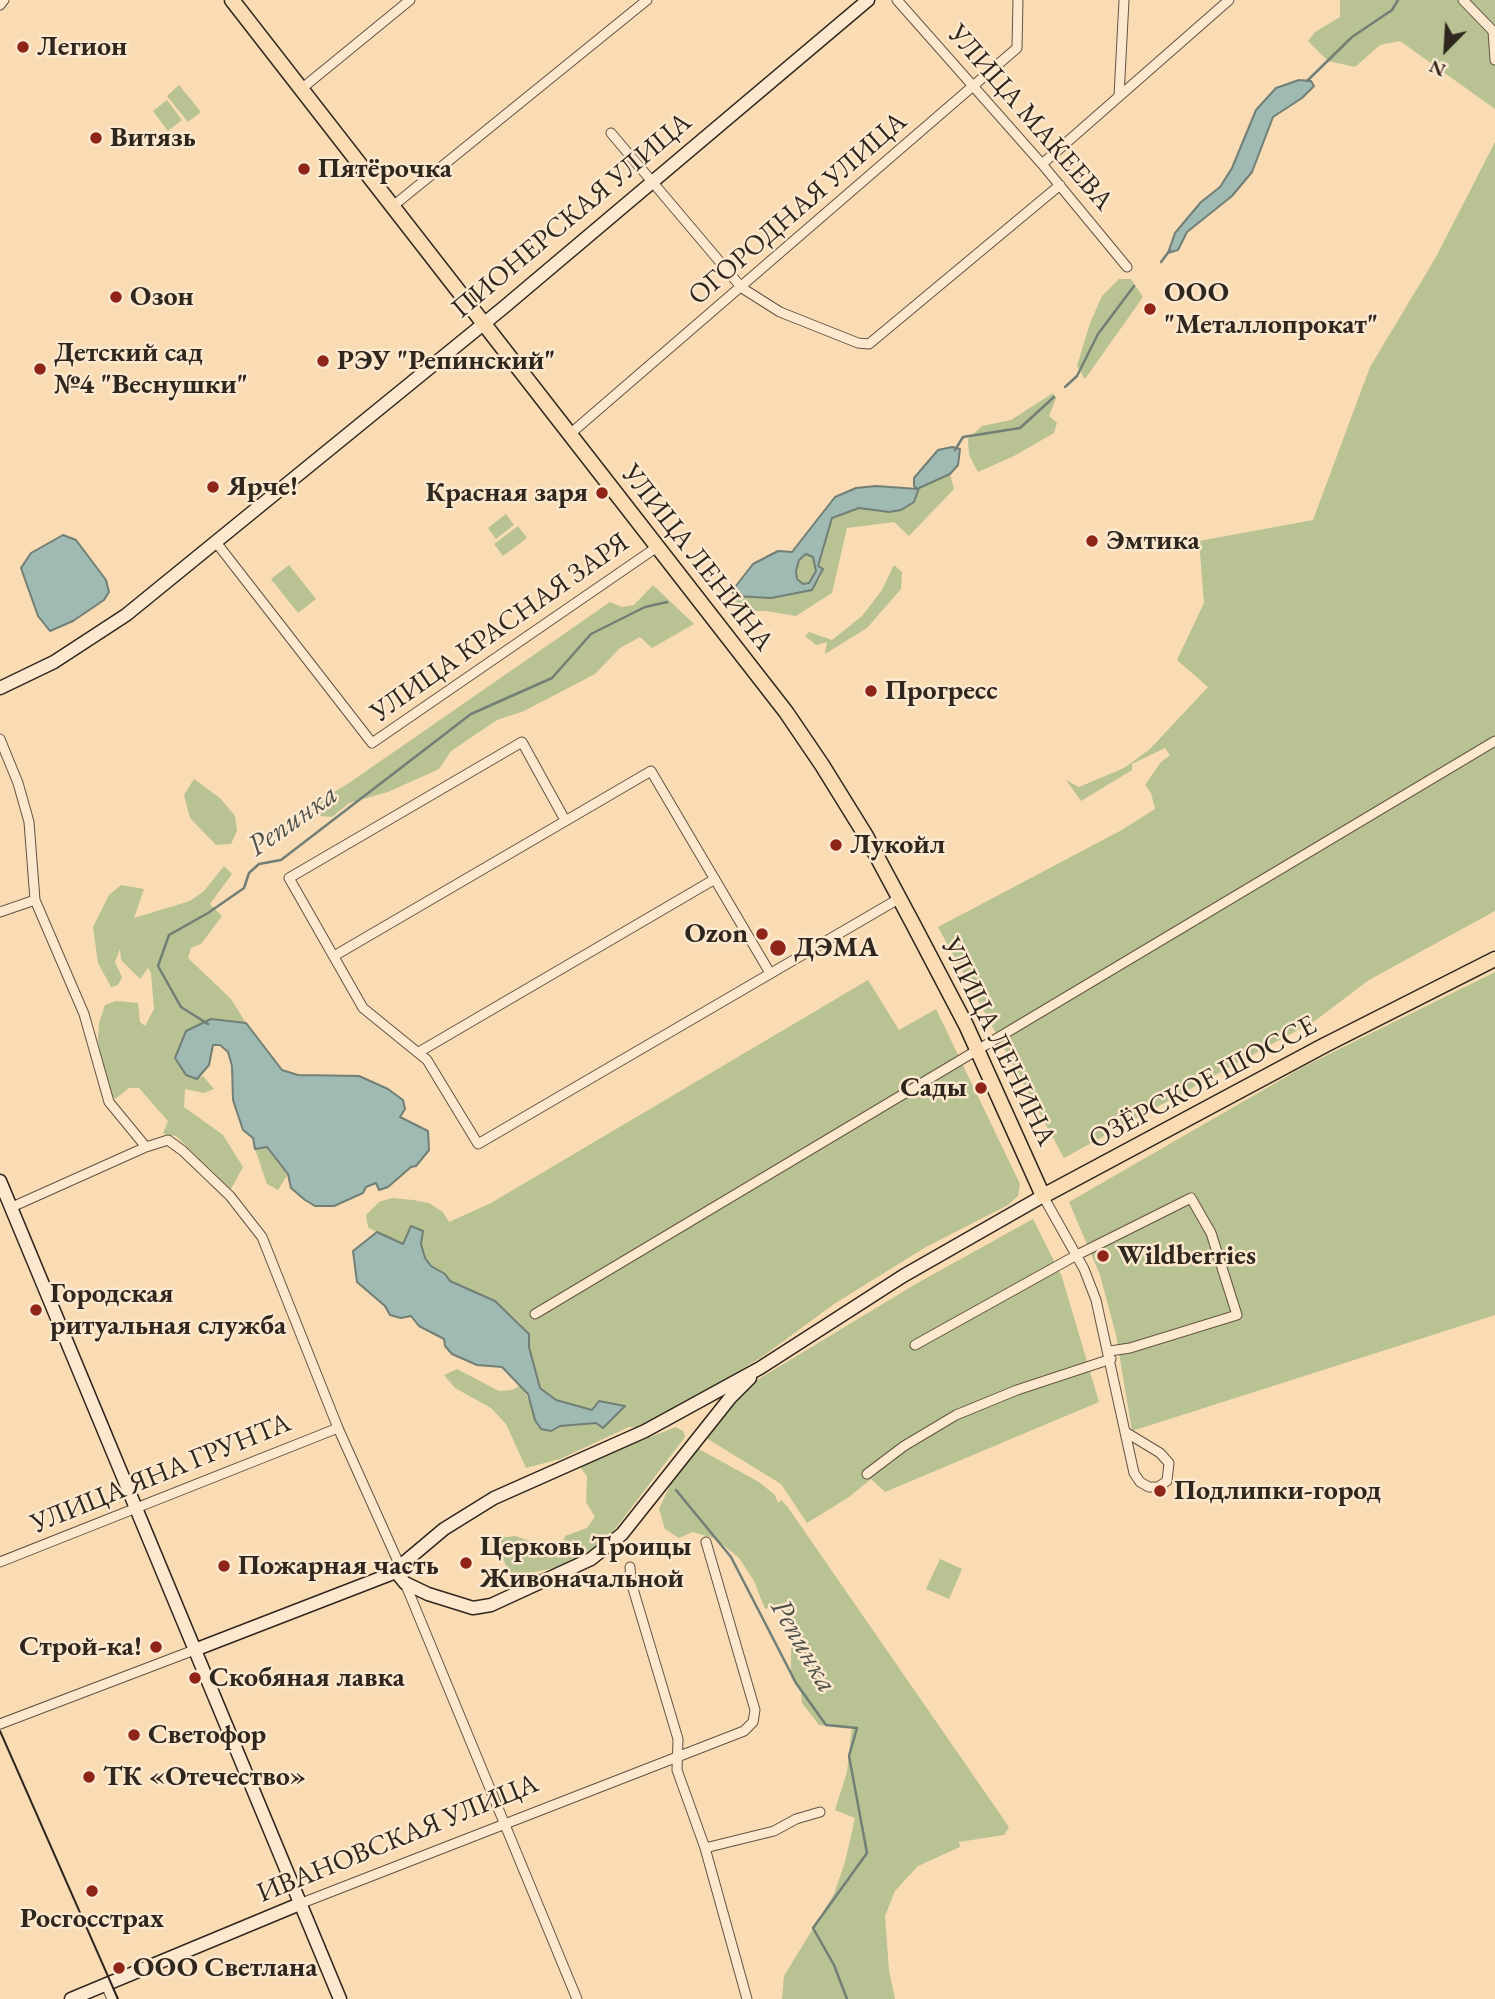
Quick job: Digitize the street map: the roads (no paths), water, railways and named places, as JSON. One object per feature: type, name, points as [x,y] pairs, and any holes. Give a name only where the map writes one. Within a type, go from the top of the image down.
[{"type":"main road","name":"УЛИЦА ЛЕНИНА","points":[[232,0],[786,712],[866,836],[900,898],[977,1050],[1043,1196]]},
{"type":"main road","name":"ПИОНЕРСКАЯ УЛИЦА","points":[[0,688],[54,662],[114,624],[484,323],[868,0]]},
{"type":"main road","name":"ОЗЁРСКОЕ ШОССЕ","points":[[760,1368],[903,1276],[1043,1196],[1268,1075],[1495,959]]},
{"type":"main road","points":[[0,1181],[6,1209],[197,1649],[340,1999]]},
{"type":"main road","points":[[197,1649],[398,1569],[444,1529],[494,1498],[645,1431],[760,1368]]},
{"type":"main road","points":[[398,1569],[405,1583],[452,1603],[473,1608],[491,1605],[598,1555],[622,1534],[730,1398],[760,1368]]},
{"type":"main road","name":"ИВАНОВСКАЯ УЛИЦА","points":[[71,1999],[302,1903]]},
{"type":"street","points":[[0,5],[4,0]]},
{"type":"street","points":[[300,90],[410,0]]},
{"type":"street","points":[[393,206],[647,0]]},
{"type":"street","name":"УЛИЦА МАКЕЕВА","points":[[897,0],[1042,164],[1127,267]]},
{"type":"street","name":"ОГОРОДНАЯ УЛИЦА","points":[[570,434],[1017,48],[1018,0]]},
{"type":"street","points":[[1119,96],[1124,0]]},
{"type":"street","points":[[1042,164],[1229,0]]},
{"type":"street","points":[[1463,0],[1494,26],[1495,60]]},
{"type":"street","points":[[611,132],[742,288],[780,312],[858,343],[869,344],[1060,186]]},
{"type":"street","name":"УЛИЦА КРАСНАЯ ЗАРЯ","points":[[215,541],[372,743],[657,547]]},
{"type":"street","points":[[0,739],[18,783],[29,822],[34,900],[84,1014],[106,1095],[146,1147]]},
{"type":"street","points":[[535,1314],[1495,741]]},
{"type":"street","points":[[565,820],[522,742],[289,878],[363,1009],[419,1052],[478,1144],[900,898]]},
{"type":"street","points":[[334,956],[651,771],[770,973]]},
{"type":"street","points":[[419,1052],[715,879]]},
{"type":"street","points":[[0,912],[34,900]]},
{"type":"street","points":[[6,1209],[146,1147],[168,1140],[176,1144],[250,1218],[270,1257],[338,1429],[398,1569]]},
{"type":"street","points":[[1043,1196],[1096,1300],[1111,1355],[1134,1473],[1140,1482],[1149,1487],[1158,1487],[1167,1480],[1169,1463],[1160,1453],[1127,1433]]},
{"type":"street","points":[[867,1474],[904,1446],[956,1415],[1111,1355],[1237,1314],[1211,1233],[1192,1198],[1075,1256],[915,1345]]},
{"type":"street","name":"УЛИЦА ЯНА ГРУНТА","points":[[0,1562],[136,1506],[338,1429]]},
{"type":"street","name":"ИВАНОВСКАЯ УЛИЦА","points":[[302,1903],[744,1731],[753,1722],[755,1710],[706,1542]]},
{"type":"street","points":[[630,1567],[631,1582],[678,1739],[675,1756],[677,1770],[705,1848],[747,1999]]},
{"type":"street","points":[[405,1583],[578,1999]]},
{"type":"street","points":[[0,1724],[197,1649]]},
{"type":"street","points":[[705,1848],[774,1831],[796,1819],[820,1812]]},
{"type":"street","points":[[106,1985],[112,1999]]},
{"type":"water","points":[[1299,80],[1311,81],[1314,86],[1302,98],[1273,117],[1252,172],[1232,196],[1187,232],[1178,250],[1168,253],[1175,233],[1201,202],[1220,187],[1232,168],[1256,110],[1276,88]]},
{"type":"water","points":[[952,447],[960,449],[958,465],[950,474],[919,488],[914,502],[901,510],[889,512],[859,508],[832,518],[818,566],[823,569],[812,590],[771,598],[735,596],[732,591],[753,564],[778,551],[792,552],[835,497],[856,488],[876,486],[918,489],[914,486],[914,478],[938,450]],"holes":[[[806,554],[813,557],[816,571],[809,583],[803,584],[797,579],[799,560]]]},
{"type":"water","points":[[63,535],[76,540],[106,580],[109,592],[104,600],[73,621],[50,631],[38,616],[21,568],[31,553]]},
{"type":"water","points":[[211,1019],[246,1023],[282,1070],[298,1075],[359,1076],[388,1089],[403,1100],[405,1109],[400,1117],[428,1131],[429,1150],[416,1166],[411,1167],[388,1187],[379,1190],[376,1183],[366,1187],[363,1193],[334,1206],[315,1206],[305,1200],[291,1188],[288,1174],[267,1147],[255,1149],[253,1138],[243,1130],[233,1100],[232,1066],[228,1052],[220,1045],[213,1045],[209,1065],[197,1079],[186,1075],[175,1058],[186,1031]]},
{"type":"water","points":[[411,1226],[423,1231],[421,1244],[425,1258],[431,1266],[445,1274],[450,1281],[495,1301],[529,1334],[529,1347],[540,1388],[556,1400],[592,1410],[599,1401],[625,1406],[603,1428],[596,1423],[560,1426],[551,1431],[541,1429],[535,1420],[528,1394],[502,1367],[477,1365],[452,1354],[445,1346],[444,1339],[419,1326],[411,1316],[401,1318],[390,1315],[385,1306],[357,1282],[353,1251],[377,1232],[403,1244]]},
{"type":"waterway","name":"Репинка","points":[[1307,81],[1352,37],[1392,10],[1398,0]]},
{"type":"waterway","name":"Репинка","points":[[1161,262],[1170,250]]},
{"type":"waterway","name":"Репинка","points":[[1065,387],[1077,376],[1098,334],[1134,286]]},
{"type":"waterway","name":"Репинка","points":[[955,450],[963,437],[1020,428],[1054,397]]},
{"type":"waterway","name":"Репинка","points":[[208,1024],[181,1007],[158,966],[169,935],[244,888],[249,873],[259,864],[281,860],[471,714],[552,678],[591,634],[645,607],[667,602]]},
{"type":"waterway","name":"Репинка","points":[[676,1490],[731,1557],[796,1683],[826,1725],[857,1728],[849,1756],[867,1853],[813,1928],[834,1965],[847,1999]]},
{"type":"tram line","points":[[0,1731],[118,1999]]},
{"type":"place","name":"Легион","points":[[23,47]]},
{"type":"place","name":"Витязь","points":[[96,138]]},
{"type":"place","name":"Пятёрочка","points":[[304,169]]},
{"type":"place","name":"Озон","points":[[116,297]]},
{"type":"place","name":"ООО \"Металлопрокат\"","points":[[1150,309]]},
{"type":"place","name":"РЭУ \"Репинский\"","points":[[323,361]]},
{"type":"place","name":"Детский сад №4 \"Веснушки\"","points":[[40,369]]},
{"type":"place","name":"Ярче!","points":[[213,487]]},
{"type":"place","name":"Красная заря","points":[[602,493]]},
{"type":"place","name":"Эмтика","points":[[1092,541]]},
{"type":"place","name":"Прогресс","points":[[871,691]]},
{"type":"place","name":"Лукойл","points":[[836,845]]},
{"type":"place","name":"Ozon","points":[[762,934]]},
{"type":"place","name":"ДЭМА","points":[[778,948]]},
{"type":"place","name":"Сады","points":[[981,1088]]},
{"type":"place","name":"Wildberries","points":[[1103,1256]]},
{"type":"place","name":"Городская ритуальная служба","points":[[36,1310]]},
{"type":"place","name":"Подлипки-город","points":[[1160,1491]]},
{"type":"place","name":"Церковь Троицы Живоначальной","points":[[466,1563]]},
{"type":"place","name":"Пожарная часть","points":[[224,1566]]},
{"type":"place","name":"Строй-ка!","points":[[156,1647]]},
{"type":"place","name":"Скобяная лавка","points":[[195,1678]]},
{"type":"place","name":"Светофор","points":[[134,1735]]},
{"type":"place","name":"ТК «Отечество»","points":[[89,1777]]},
{"type":"place","name":"Росгосстрах","points":[[92,1891]]},
{"type":"place","name":"ООО Светлана","points":[[119,1968]]}]
